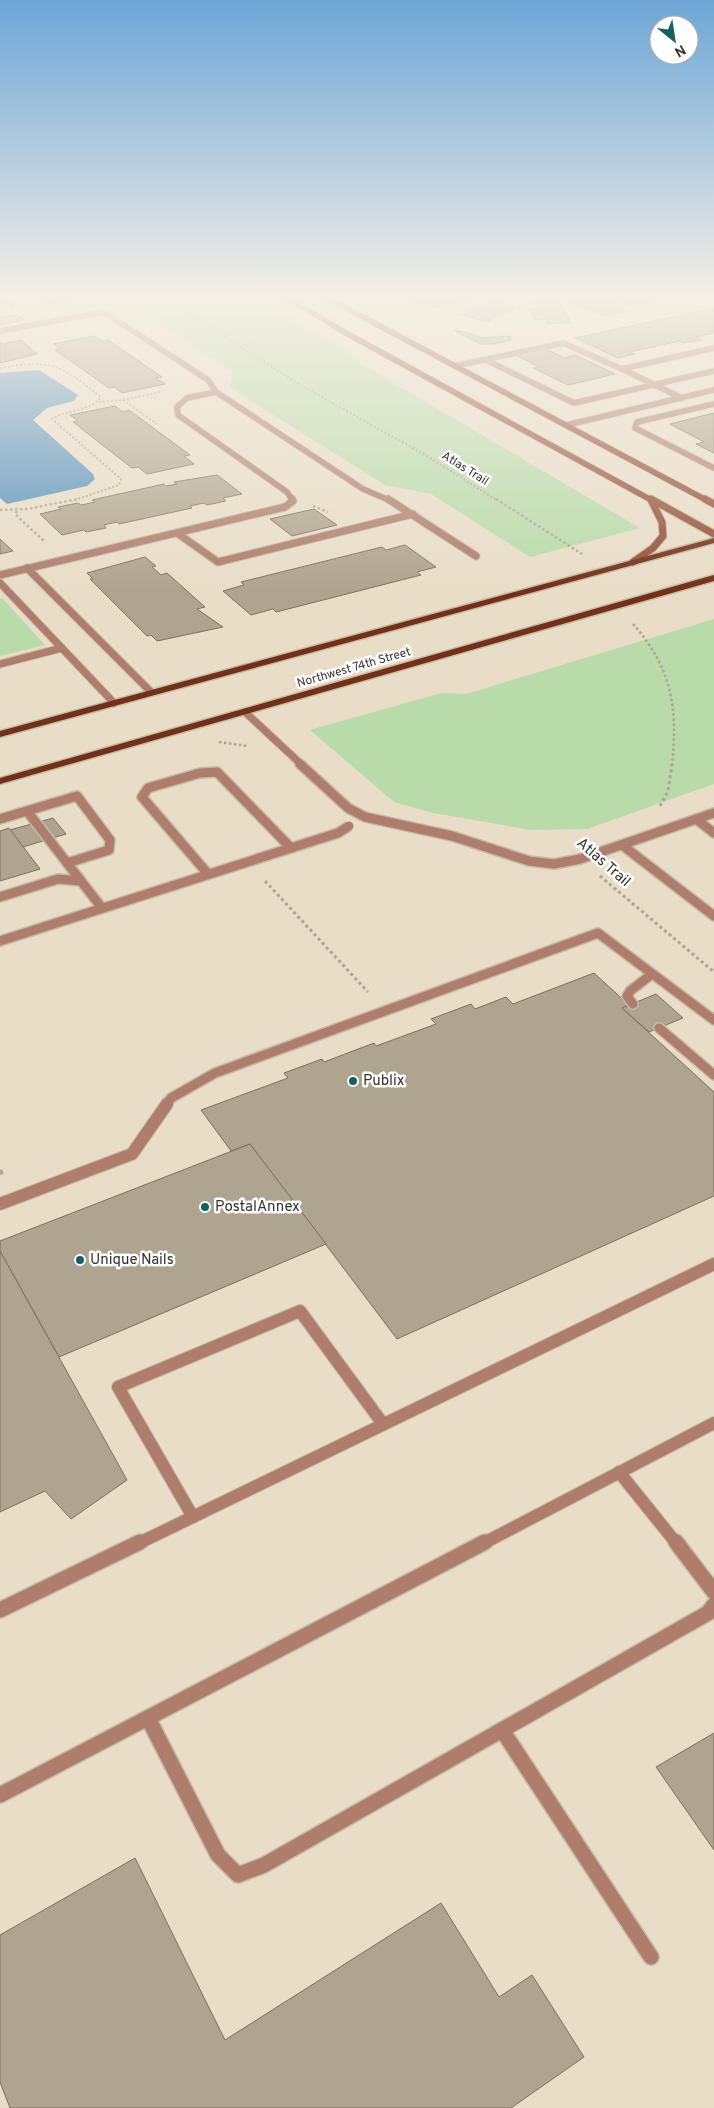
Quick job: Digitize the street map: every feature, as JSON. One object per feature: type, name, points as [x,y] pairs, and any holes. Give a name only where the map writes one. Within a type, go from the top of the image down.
[{"type":"main road","points":[[456,393],[714,534]]},
{"type":"main road","points":[[507,393],[714,504]]},
{"type":"main road","points":[[633,562],[662,540],[665,530],[664,523],[651,499]]},
{"type":"main road","name":"Northwest 74th Street","points":[[0,734],[714,540]]},
{"type":"main road","name":"Northwest 74th Street","points":[[0,781],[714,578]]},
{"type":"street","points":[[0,575],[285,507],[293,500],[288,492],[178,415],[177,407],[187,398],[209,393]]},
{"type":"street","points":[[218,393],[363,490],[396,503],[476,556]]},
{"type":"street","points":[[553,393],[574,404],[619,393]]},
{"type":"street","points":[[672,393],[682,398]]},
{"type":"street","points":[[567,425],[701,393]]},
{"type":"street","points":[[714,404],[637,422],[635,428],[714,468]]},
{"type":"street","points":[[653,405],[672,414]]},
{"type":"street","points":[[177,533],[211,559],[218,562],[413,514]]},
{"type":"street","points":[[27,568],[151,692]]},
{"type":"street","points":[[0,583],[114,702]]},
{"type":"street","points":[[0,664],[62,648]]},
{"type":"street","points":[[245,712],[332,796],[348,808],[365,817],[452,836],[529,861],[554,864],[580,859],[714,813]]},
{"type":"street","points":[[208,874],[142,797],[148,788],[200,773],[217,772],[291,848]]},
{"type":"street","points":[[0,819],[77,796],[110,840],[109,850],[67,863]]},
{"type":"street","points":[[27,811],[102,908]]},
{"type":"street","points":[[0,941],[338,833],[365,817]]},
{"type":"street","points":[[696,819],[714,833]]},
{"type":"street","points":[[622,844],[714,916]]},
{"type":"street","points":[[0,897],[58,879],[81,881]]},
{"type":"street","points":[[0,1204],[132,1154],[171,1098],[215,1073],[598,933],[714,1020]]},
{"type":"street","points":[[633,1004],[627,996],[630,991],[652,974]]},
{"type":"street","points":[[659,1028],[714,1075]]},
{"type":"street","points":[[0,1610],[714,1264]]},
{"type":"street","points":[[193,1517],[118,1387],[300,1311],[383,1424]]},
{"type":"street","points":[[0,1795],[714,1423]]},
{"type":"street","points":[[619,1472],[714,1592]]},
{"type":"street","points":[[148,1718],[218,1855],[238,1875],[264,1865],[708,1613],[714,1605]]},
{"type":"street","points":[[502,1730],[651,1957]]},
{"type":"path","points":[[96,393],[101,397],[99,402]]},
{"type":"path","points":[[0,510],[17,511],[100,493],[119,485],[121,479],[118,474],[52,419],[58,413],[88,407],[99,402],[123,400],[155,393]]},
{"type":"path","name":"Atlas Trail","points":[[315,393],[427,456],[605,570]]},
{"type":"path","points":[[123,400],[162,428]]},
{"type":"path","points":[[17,511],[15,514],[50,546]]},
{"type":"path","points":[[614,607],[637,628],[660,660],[674,696],[676,721],[668,794],[660,806],[653,810]]},
{"type":"path","name":"Atlas Trail","points":[[580,859],[714,972]]},
{"type":"green space","points":[[239,393],[411,393],[640,528],[530,557],[431,494],[385,485]]},
{"type":"green space","points":[[0,598],[3,599],[45,645],[0,656]]},
{"type":"green space","points":[[714,619],[714,784],[587,829],[531,830],[433,813],[394,802],[310,730],[441,693],[466,694]]},
{"type":"water","points":[[0,393],[75,393],[78,395],[74,401],[47,408],[33,420],[93,474],[95,479],[87,486],[7,504],[0,498]]},
{"type":"building","points":[[115,406],[123,412],[129,410],[190,455],[184,456],[194,464],[147,474],[138,467],[132,468],[73,422],[78,421],[70,415]]},
{"type":"building","points":[[714,413],[714,453],[696,444],[704,442],[670,424]]},
{"type":"building","points":[[217,475],[242,494],[223,498],[226,501],[207,505],[204,503],[190,506],[192,508],[119,524],[117,522],[104,525],[106,528],[62,535],[40,514],[61,509],[58,507],[78,503],[81,505],[95,502],[92,500],[164,484],[166,486],[177,484],[174,482]]},
{"type":"building","points":[[314,509],[337,525],[292,536],[270,519]]},
{"type":"building","points":[[0,539],[13,551],[0,554]]},
{"type":"building","points":[[405,545],[436,567],[417,572],[421,575],[276,612],[273,609],[251,615],[223,591],[244,585],[241,582],[382,547],[386,550]]},
{"type":"building","points":[[145,557],[156,566],[152,567],[161,575],[167,573],[205,607],[197,609],[223,627],[157,641],[151,635],[147,636],[90,579],[93,579],[87,573]]},
{"type":"building","points":[[53,818],[66,834],[23,847],[10,830]]},
{"type":"building","points":[[9,828],[40,869],[0,881],[0,831]]},
{"type":"building","points":[[594,973],[629,1005],[622,1008],[714,1092],[714,1196],[397,1339],[250,1144],[231,1151],[201,1110],[288,1078],[284,1073],[322,1059],[324,1062],[374,1043],[376,1046],[436,1024],[431,1019],[471,1004],[475,1009],[506,997],[513,1004]]},
{"type":"building","points":[[656,994],[683,1018],[649,1032],[622,1008]]},
{"type":"building","points":[[250,1144],[326,1244],[59,1357],[0,1251],[0,1241]]},
{"type":"building","points":[[0,1251],[127,1480],[71,1519],[45,1491],[0,1512]]},
{"type":"building","points":[[714,1733],[714,1850],[656,1767]]},
{"type":"building","points":[[135,1858],[225,2040],[441,1903],[499,1997],[532,1975],[584,2057],[511,2108],[10,2108],[0,2082],[0,1935]]},
{"type":"place","name":"Publix","points":[[353,1081]]},
{"type":"place","name":"PostalAnnex","points":[[205,1207]]},
{"type":"place","name":"Unique Nails","points":[[80,1260]]}]
